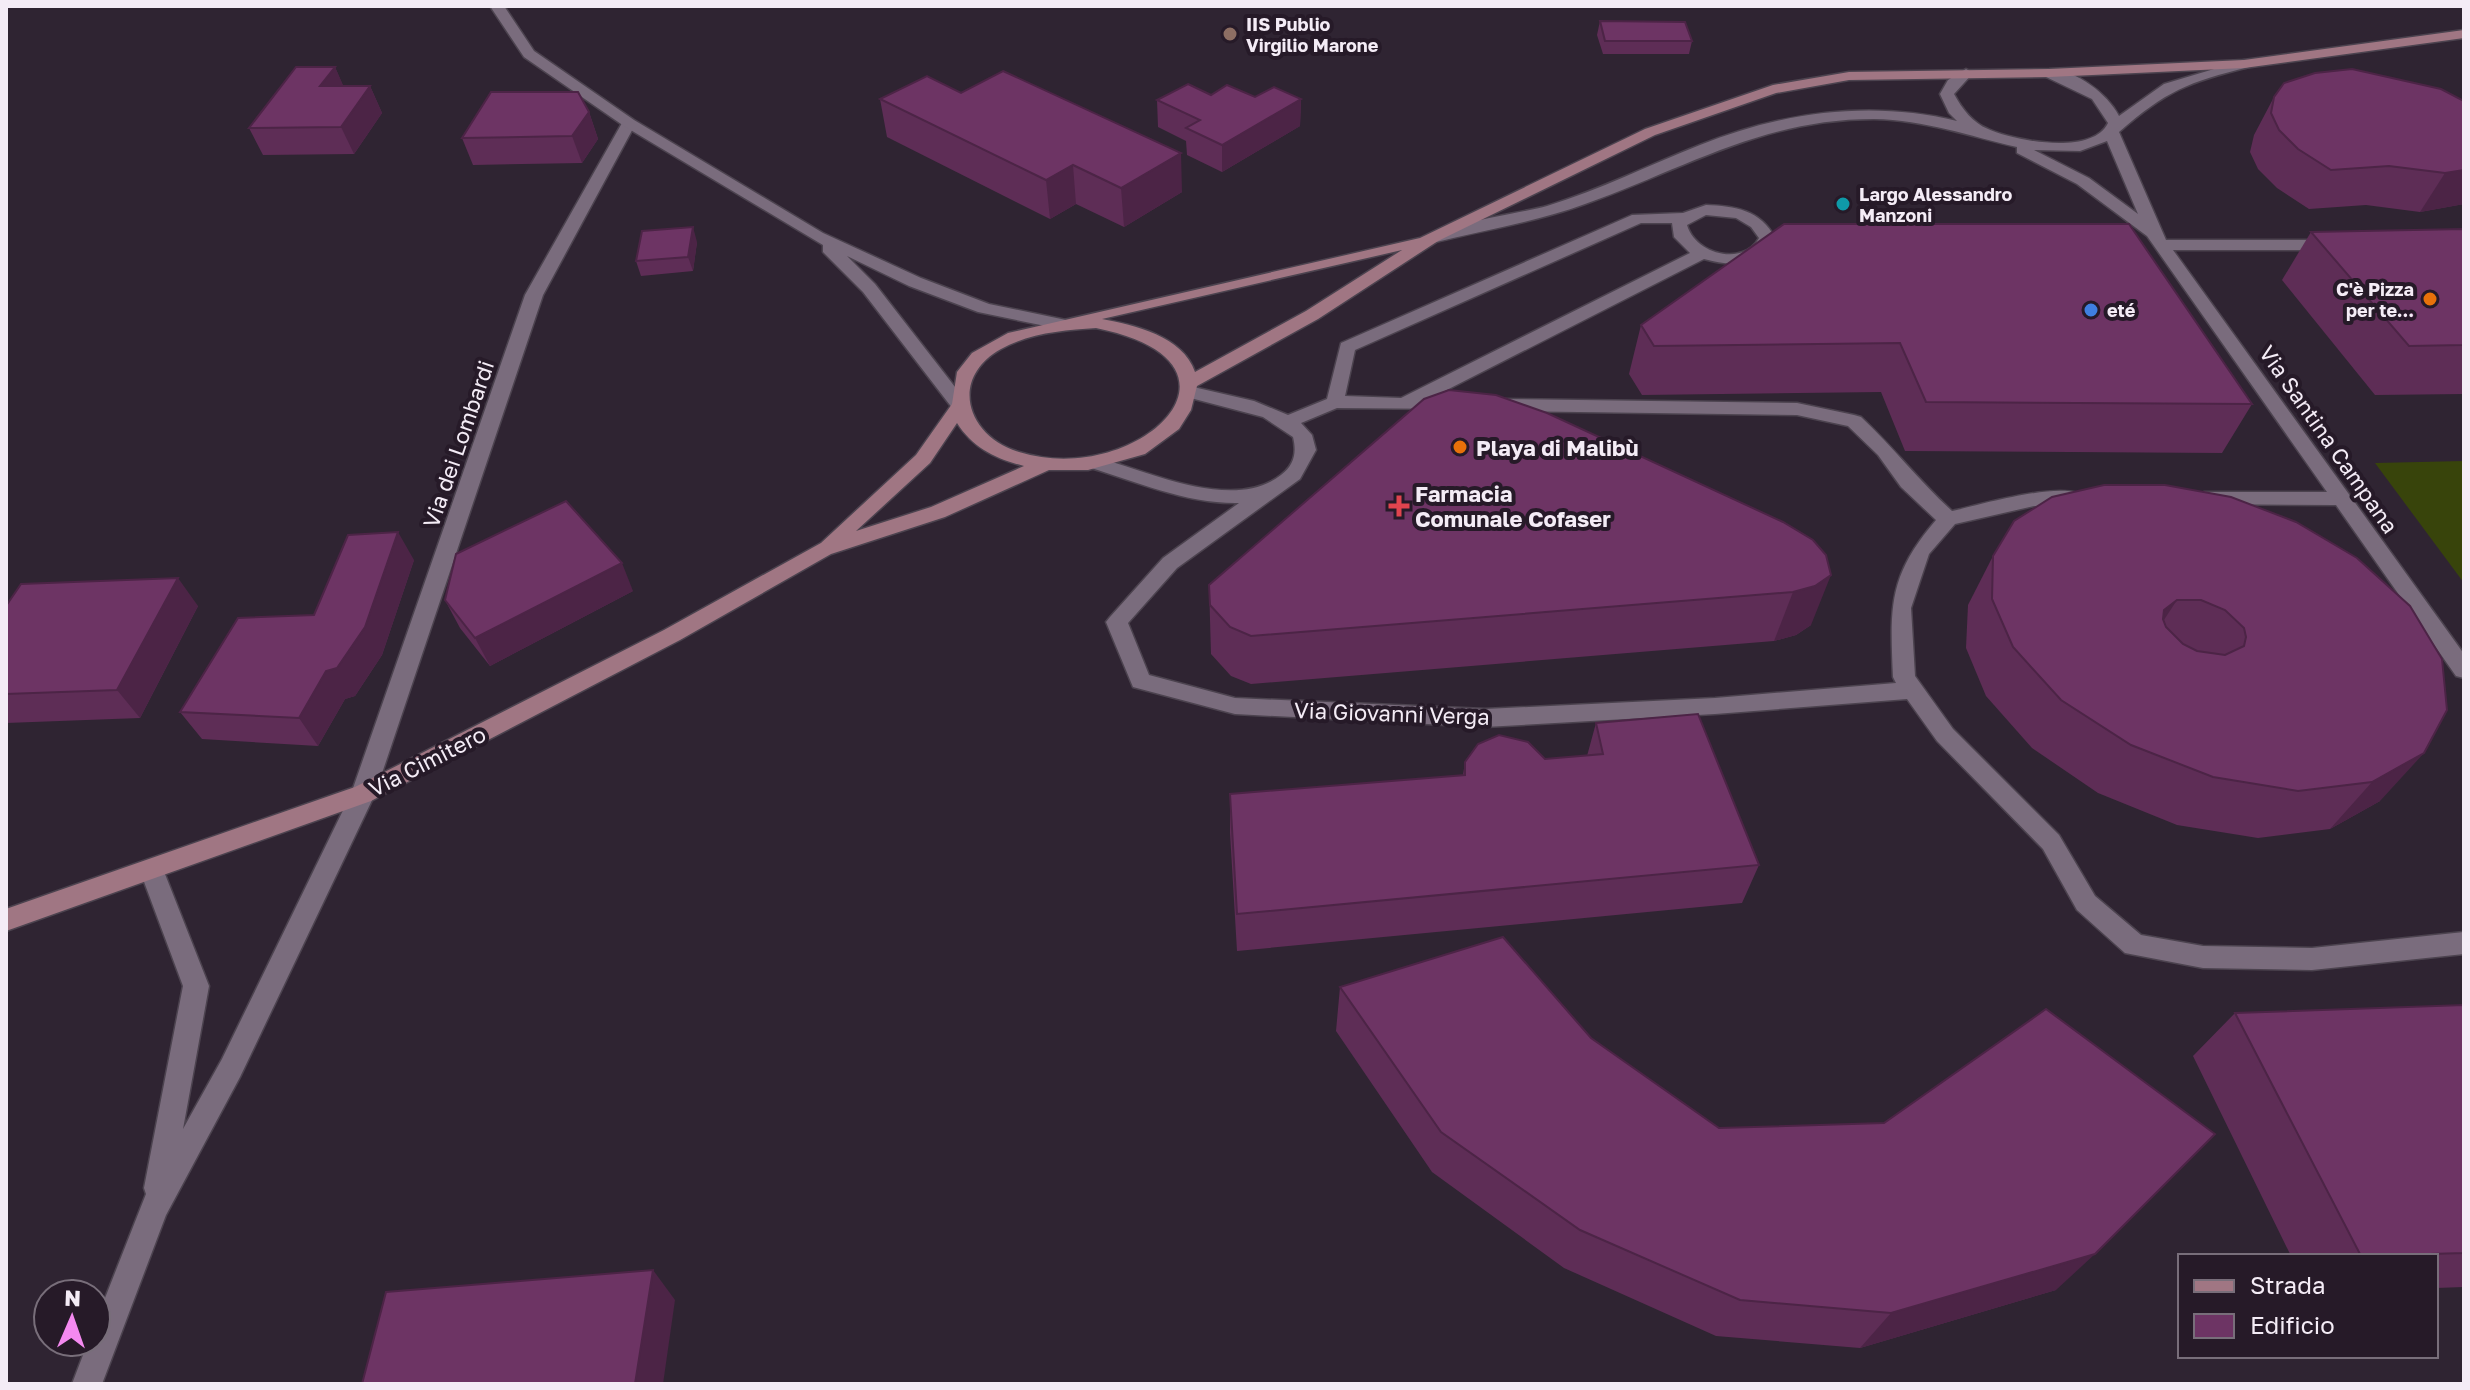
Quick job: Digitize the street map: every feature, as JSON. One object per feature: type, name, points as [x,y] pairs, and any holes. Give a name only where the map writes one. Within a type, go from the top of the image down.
[{"type":"main road","points":[[1189,387],[1312,315],[1432,238],[1650,132],[1773,89],[1849,76],[2049,73],[2244,64],[2464,34]]},
{"type":"main road","points":[[1060,324],[1108,325],[1130,329],[1159,342],[1179,360],[1189,387],[1181,415],[1161,436],[1131,453],[1095,463],[1046,464],[1014,457],[987,444],[968,426],[960,405],[962,383],[976,361],[998,344],[1027,331],[1432,238]]},
{"type":"main road","name":"Via Cimitero","points":[[824,549],[923,459],[960,405]]},
{"type":"main road","name":"Via Cimitero","points":[[6,920],[363,794],[672,635],[824,549],[938,512],[1046,464]]},
{"type":"street","points":[[497,6],[498,12],[529,54],[629,123],[817,236],[915,282],[984,308],[1060,324]]},
{"type":"street","points":[[1432,238],[1582,200],[1672,160],[1762,128],[1833,116],[1890,116],[1942,122],[2055,148],[2096,142],[2158,92],[2196,75],[2244,64]]},
{"type":"street","points":[[1966,73],[1953,83],[1947,94],[1956,113],[2083,181],[2158,240]]},
{"type":"street","points":[[2049,73],[2083,85],[2108,104],[2115,123],[2111,132],[2158,240]]},
{"type":"street","name":"Via dei Lombardi","points":[[154,1208],[231,1068],[363,794],[534,295],[629,123]]},
{"type":"street","points":[[1335,402],[1347,347],[1638,218],[1684,218],[1706,210],[1733,212],[1757,223],[1775,238],[1748,257],[1718,258],[1682,240],[1679,224],[1684,218]]},
{"type":"street","points":[[817,236],[869,288],[960,405]]},
{"type":"street","points":[[2126,236],[2158,240],[2353,245]]},
{"type":"street","name":"Via Santina Campana","points":[[2158,240],[2464,670]]},
{"type":"street","points":[[1403,404],[1703,253]]},
{"type":"street","points":[[1095,463],[1226,497],[1270,490],[1290,480],[1301,465],[1305,451],[1301,436],[1289,421],[1275,413],[1189,387]]},
{"type":"street","points":[[1289,421],[1335,402],[1797,409],[1854,421],[1885,451],[1908,482],[1948,519]]},
{"type":"street","name":"Via Giovanni Verga","points":[[1270,490],[1170,563],[1117,622],[1141,681],[1235,706],[1485,718],[1715,706],[1912,690]]},
{"type":"street","points":[[2187,499],[2341,498]]},
{"type":"street","points":[[2094,499],[2034,499],[1948,519],[1920,552],[1901,608],[1904,677],[1945,735],[2051,842],[2086,903],[2134,945],[2203,957],[2312,959],[2464,943]]},
{"type":"street","points":[[87,1384],[154,1208],[196,986],[152,871]]},
{"type":"green space","points":[[2464,461],[2464,583],[2375,463]]},
{"type":"building","points":[[1600,21],[1685,22],[1692,41],[1605,41]]},
{"type":"building","points":[[296,67],[335,67],[320,86],[370,86],[341,127],[249,128]]},
{"type":"building","points":[[2352,69],[2441,89],[2464,101],[2464,170],[2445,173],[2389,166],[2331,170],[2298,149],[2279,130],[2271,113],[2274,97],[2284,83],[2315,73]]},
{"type":"building","points":[[1003,71],[1181,153],[1121,188],[1073,165],[1046,180],[880,99],[927,76],[961,93]]},
{"type":"building","points":[[1188,84],[1211,95],[1227,85],[1255,97],[1274,87],[1301,99],[1222,145],[1186,128],[1200,120],[1157,100]]},
{"type":"building","points":[[491,92],[578,92],[589,112],[572,136],[462,138]]},
{"type":"building","points":[[1784,224],[2129,224],[2252,404],[1926,402],[1900,343],[1654,346],[1641,325]]},
{"type":"building","points":[[693,227],[688,257],[636,261],[642,231]]},
{"type":"building","points":[[2464,229],[2464,345],[2409,346],[2311,232]]},
{"type":"building","points":[[1449,390],[1496,395],[1547,413],[1783,522],[1813,540],[1826,555],[1831,575],[1815,586],[1793,592],[1251,636],[1230,627],[1210,605],[1209,585],[1424,399]]},
{"type":"building","points":[[2104,485],[2165,485],[2231,497],[2296,522],[2357,558],[2410,606],[2442,659],[2447,710],[2424,753],[2372,782],[2298,791],[2213,777],[2131,745],[2061,700],[2013,647],[1992,599],[1993,556],[2014,521],[2052,497]],"holes":[[[2177,600],[2201,600],[2225,610],[2244,628],[2244,646],[2225,655],[2197,651],[2183,644],[2166,627],[2164,610]]]},
{"type":"building","points":[[566,501],[622,563],[475,638],[445,600],[456,554]]},
{"type":"building","points":[[398,532],[365,627],[337,668],[326,671],[299,718],[180,712],[238,618],[314,615],[348,535]]},
{"type":"building","points":[[178,578],[117,690],[6,694],[6,606],[21,584]]},
{"type":"building","points":[[1698,714],[1759,865],[1237,914],[1230,794],[1465,775],[1465,762],[1478,744],[1499,735],[1528,742],[1545,759],[1603,754],[1596,723]]},
{"type":"building","points":[[1503,937],[1591,1038],[1719,1128],[1884,1123],[2046,1009],[2215,1134],[2095,1254],[1891,1313],[1740,1300],[1580,1230],[1441,1132],[1340,987]]},
{"type":"building","points":[[2464,1005],[2464,1253],[2360,1254],[2235,1013]]},
{"type":"building","points":[[653,1270],[635,1384],[362,1384],[386,1292]]},
{"type":"place","name":"IIS Publio Virgilio Marone","points":[[1230,34]]},
{"type":"place","name":"Largo Alessandro Manzoni","points":[[1843,204]]},
{"type":"place","name":"C'è Pizza per te...","points":[[2430,299]]},
{"type":"place","name":"eté","points":[[2091,310]]},
{"type":"place","name":"Playa di Malibù","points":[[1460,447]]},
{"type":"place","name":"Farmacia Comunale Cofaser","points":[[1399,506]]}]
